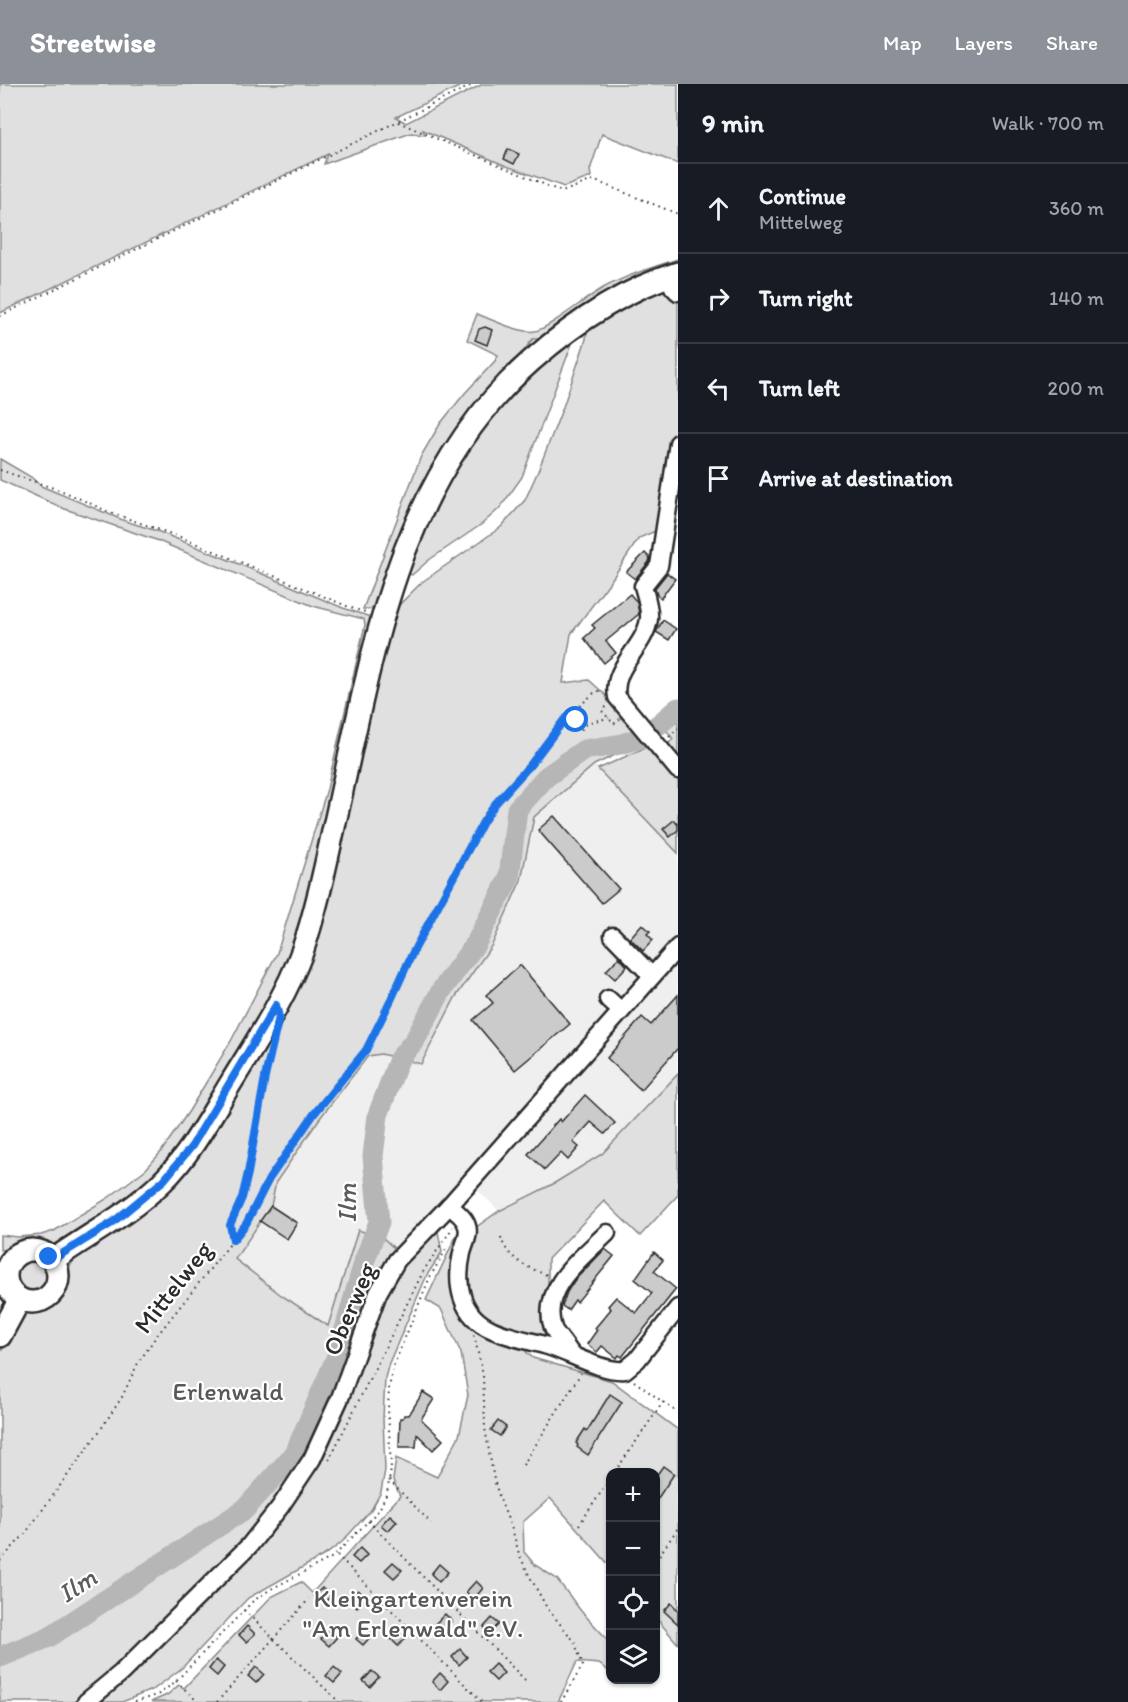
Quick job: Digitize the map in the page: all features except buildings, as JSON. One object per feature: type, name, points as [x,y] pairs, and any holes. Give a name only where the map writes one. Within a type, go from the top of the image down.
[{"type":"main road","points":[[52,1260],[112,1223],[139,1203],[179,1163],[218,1104],[289,982],[315,910],[368,671],[383,616],[404,551],[429,493],[466,432],[516,374],[567,331],[617,299],[648,284],[675,280]]},
{"type":"main road","points":[[27,1250],[43,1252],[52,1260],[57,1277],[52,1292],[38,1301],[20,1299],[11,1291],[4,1264],[27,1250]]},
{"type":"main road","points":[[0,1336],[20,1299]]},
{"type":"street","points":[[678,443],[659,566],[644,586],[649,621],[617,678],[615,687],[617,697],[678,770]]},
{"type":"street","points":[[613,936],[652,976]]},
{"type":"street","name":"Oberweg","points":[[86,1702],[121,1673],[249,1546],[280,1507],[312,1459],[340,1398],[378,1293],[403,1248],[455,1211],[678,946]]},
{"type":"street","points":[[608,999],[621,1011]]},
{"type":"street","points":[[455,1211],[467,1223],[468,1231],[459,1270],[458,1286],[467,1308],[474,1317],[492,1330],[571,1354],[617,1371],[625,1370],[637,1359],[678,1308]]},
{"type":"street","points":[[571,1354],[553,1329],[551,1299],[561,1281],[607,1233]]},
{"type":"path","points":[[0,316],[474,84]]},
{"type":"path","points":[[398,122],[562,192],[592,180],[678,214]]},
{"type":"path","points":[[0,470],[65,492],[109,512],[180,537],[354,609],[383,616]]},
{"type":"path","name":"Mittelweg","points":[[0,1561],[25,1534],[101,1429],[155,1338],[246,1224],[269,1179],[314,1114],[366,1050],[412,954],[495,804],[571,714],[594,693],[615,687]]},
{"type":"path","points":[[571,714],[579,729],[584,727],[585,723],[609,718]]},
{"type":"path","points":[[576,720],[582,719],[585,723]]},
{"type":"path","points":[[233,1240],[230,1225],[242,1198],[248,1173],[272,1047]]},
{"type":"path","points":[[453,1235],[455,1211]]},
{"type":"path","points":[[501,1237],[504,1247],[527,1268],[561,1281]]},
{"type":"path","points":[[135,1702],[159,1694],[176,1681],[253,1601],[336,1554],[379,1510],[387,1493],[391,1469],[388,1409],[393,1367],[430,1277],[449,1245]]},
{"type":"path","points":[[474,1317],[472,1329],[483,1375],[485,1428],[494,1480],[519,1554],[547,1608],[574,1641],[583,1665],[561,1702]]},
{"type":"path","points":[[523,1465],[588,1361]]},
{"type":"path","points":[[625,1370],[628,1377],[678,1413]]},
{"type":"path","points":[[618,1468],[663,1402]]},
{"type":"path","points":[[389,1480],[431,1523]]},
{"type":"path","points":[[579,1525],[606,1485]]},
{"type":"path","points":[[368,1521],[528,1683]]},
{"type":"path","points":[[660,1554],[678,1528]]},
{"type":"path","points":[[336,1554],[482,1702]]},
{"type":"path","points":[[217,1702],[309,1599]]},
{"type":"path","points":[[244,1610],[339,1702]]},
{"type":"path","points":[[176,1681],[198,1702]]},
{"type":"shaded area","points":[[594,765],[678,853],[678,1074],[602,1154],[553,1184],[499,1211],[465,1178],[396,1250],[383,1238],[358,1230],[328,1327],[281,1295],[235,1259],[271,1206],[276,1182],[320,1118],[368,1055],[381,1054],[455,998],[492,945],[521,880],[534,817]]},
{"type":"green space","points":[[0,84],[465,84],[396,117],[406,123],[483,84],[678,84],[678,164],[602,134],[590,170],[591,177],[564,187],[504,165],[423,130],[425,135],[411,133],[324,164],[328,154],[0,313]]},
{"type":"green space","points":[[678,259],[678,265],[544,338],[533,339],[525,349],[527,352],[500,382],[377,605],[370,609],[363,609],[421,456],[440,424],[498,355],[467,340],[477,314],[514,328],[535,331],[549,325],[605,287]]},
{"type":"green space","name":"Erlenwald","points":[[661,289],[678,296],[678,427],[660,529],[639,538],[571,634],[563,683],[589,680],[609,698],[645,741],[594,765],[534,817],[521,880],[492,945],[455,998],[421,1064],[381,1054],[368,1056],[320,1118],[276,1182],[271,1206],[235,1259],[281,1295],[328,1326],[358,1230],[383,1238],[396,1250],[308,1456],[245,1541],[82,1702],[0,1702],[0,1353],[23,1315],[51,1303],[61,1294],[68,1269],[74,1260],[160,1194],[301,973],[390,622],[400,604],[422,582],[501,527],[525,500],[563,407],[586,339],[587,327]]},
{"type":"green space","points":[[568,339],[573,341],[522,477],[500,508],[482,524],[429,560],[412,575],[404,572],[433,500],[497,405]]},
{"type":"green space","points":[[0,459],[31,477],[41,486],[239,564],[343,608],[371,617],[373,622],[301,929],[280,983],[185,1143],[134,1198],[63,1242],[49,1247],[23,1244],[11,1249],[0,1250],[0,1235],[18,1237],[41,1235],[54,1231],[108,1198],[146,1169],[161,1152],[189,1111],[231,1041],[277,953],[327,789],[365,625],[364,619],[313,606],[156,540],[65,509],[0,480]]},
{"type":"green space","points":[[678,721],[678,762],[667,749],[673,739],[666,730]]},
{"type":"green space","points":[[651,745],[678,778],[678,853],[598,769]]},
{"type":"green space","points":[[678,1074],[678,1195],[640,1236],[604,1201],[548,1259],[548,1342],[488,1322],[465,1297],[467,1255],[475,1228],[499,1211],[553,1184],[602,1154]]},
{"type":"green space","points":[[437,1227],[442,1252],[427,1275],[389,1363],[385,1378],[383,1418],[385,1470],[381,1492],[371,1510],[342,1542],[328,1553],[248,1598],[182,1668],[154,1689],[122,1702],[96,1702],[275,1523],[391,1279]]},
{"type":"green space","name":"Kleingartenverein \"Am Erlenwald\" e.V.","points":[[458,1232],[462,1237],[455,1263],[486,1332],[522,1348],[533,1358],[612,1381],[678,1430],[678,1644],[660,1623],[660,1468],[606,1468],[606,1561],[550,1498],[523,1522],[524,1552],[535,1565],[557,1579],[581,1611],[606,1638],[606,1669],[599,1664],[577,1662],[558,1702],[151,1702],[167,1695],[179,1685],[184,1688],[271,1597],[301,1582],[312,1593],[400,1496],[393,1480],[396,1458],[437,1477],[459,1436],[468,1395],[461,1353],[441,1309],[426,1300]]},
{"type":"green space","points":[[32,1256],[46,1261],[51,1275],[46,1289],[32,1294],[18,1289],[13,1275],[18,1261]]},
{"type":"waterway","name":"Ilm","points":[[0,1657],[49,1637],[245,1509],[295,1453],[338,1354],[364,1262],[379,1222],[373,1156],[378,1115],[399,1059],[415,1040],[441,991],[476,943],[509,878],[517,809],[546,777],[584,750],[622,744],[637,739],[678,708]]},
{"type":"route","points":[[49,1257],[52,1260],[112,1223],[164,1180],[192,1146],[276,1005],[279,1017],[265,1077],[248,1173],[242,1198],[230,1225],[233,1240],[246,1224],[269,1179],[314,1114],[366,1050],[412,954],[483,822],[564,720],[571,714],[576,720]]}]
